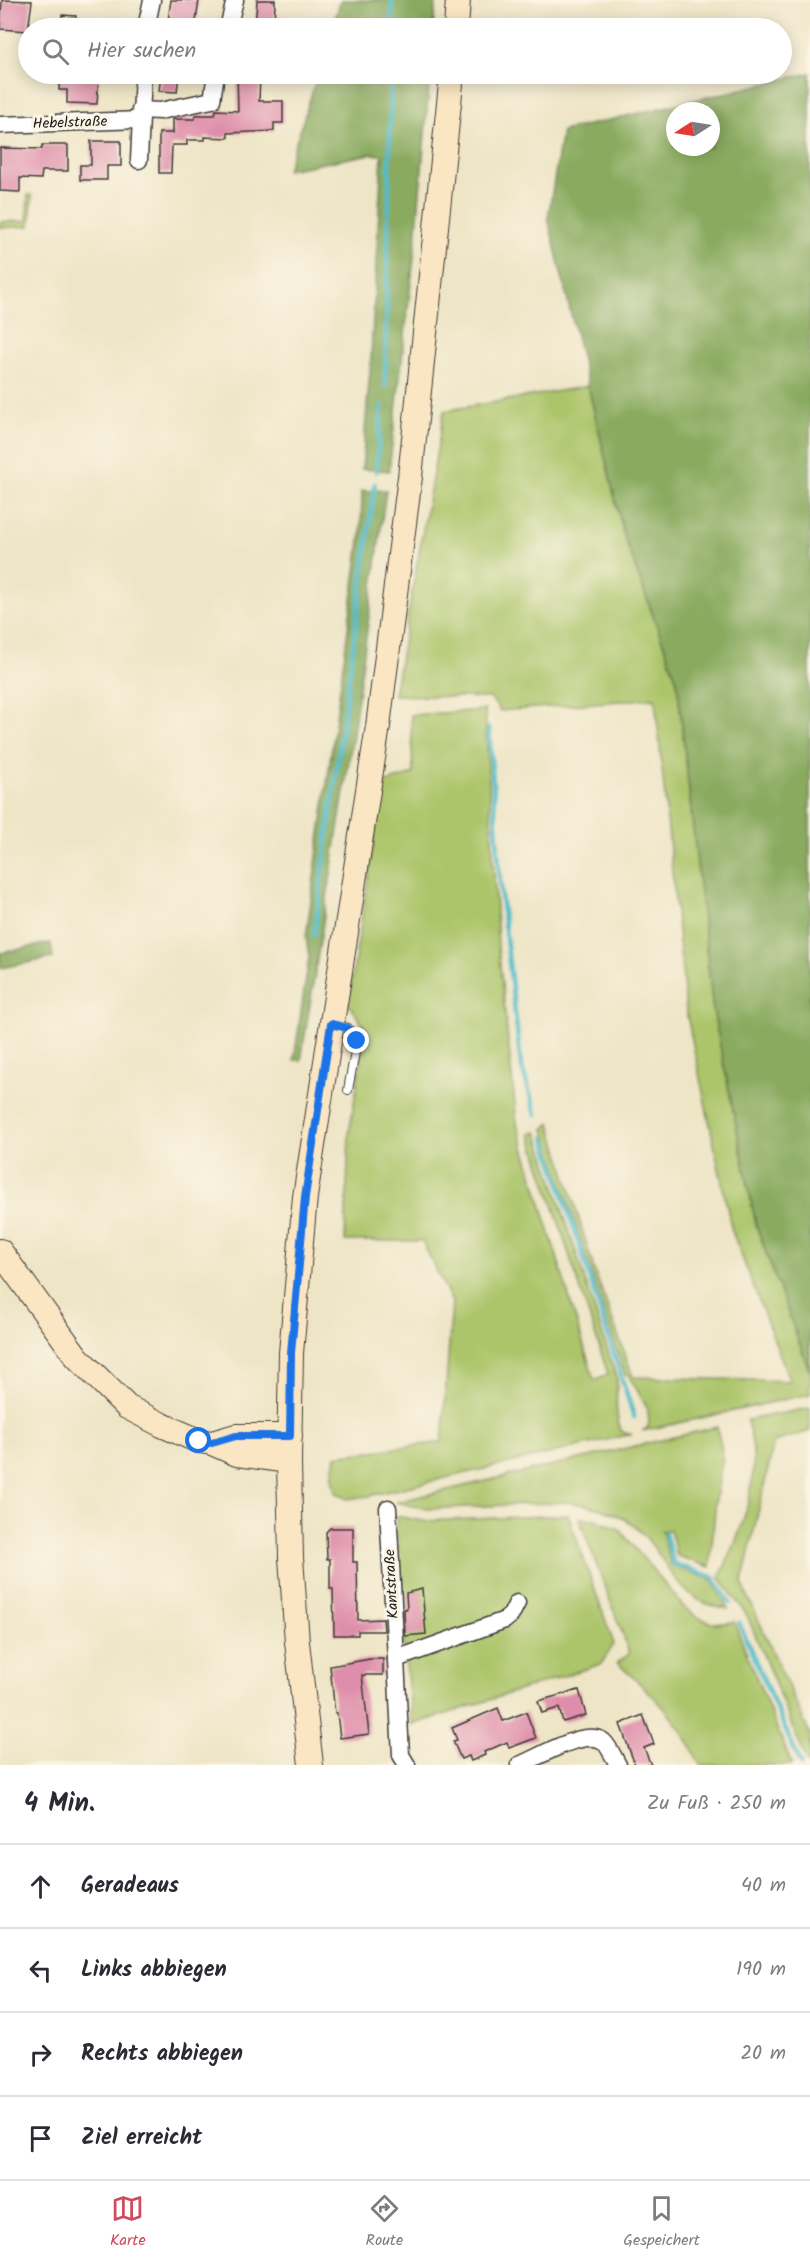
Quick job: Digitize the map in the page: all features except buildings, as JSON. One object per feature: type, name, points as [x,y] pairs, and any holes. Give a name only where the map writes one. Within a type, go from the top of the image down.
[{"type":"main road","points":[[457,18],[458,0]]},
{"type":"main road","points":[[311,1765],[296,1630],[291,1558],[289,1461],[291,1353],[305,1197],[378,726],[409,488],[451,84]]},
{"type":"main road","points":[[0,1251],[77,1357],[127,1407],[180,1433],[237,1454],[289,1461]]},
{"type":"main road","points":[[212,1443],[236,1436],[290,1436]]},
{"type":"street","points":[[148,18],[152,0]]},
{"type":"street","points":[[230,18],[235,0]]},
{"type":"street","points":[[139,160],[142,84]]},
{"type":"street","name":"Hebelstraße","points":[[0,125],[140,115],[212,100],[214,84]]},
{"type":"street","name":"Kantstraße","points":[[388,1508],[401,1755],[407,1765]]},
{"type":"street","points":[[396,1659],[505,1620],[511,1615],[517,1603]]},
{"type":"street","points":[[519,1765],[578,1739],[592,1738],[603,1741],[618,1765]]},
{"type":"lane","points":[[331,1024],[348,1028],[357,1041],[348,1090]]},
{"type":"green space","points":[[341,0],[436,0],[434,18],[335,18]]},
{"type":"green space","points":[[810,73],[810,1372],[756,1225],[713,1010],[677,681],[624,536],[548,218],[562,131],[666,107],[666,156],[720,156],[720,102],[686,102],[763,84],[792,84],[792,77]]},
{"type":"green space","points":[[315,84],[429,84],[416,240],[389,471],[362,469],[371,357],[382,155],[371,154],[287,170]]},
{"type":"green space","points":[[28,195],[32,195],[30,226],[0,228],[0,222],[27,221]]},
{"type":"green space","points":[[588,386],[624,536],[677,681],[713,1010],[756,1225],[810,1372],[810,1394],[642,1431],[648,1427],[648,1413],[639,1393],[628,1375],[625,1375],[544,1129],[550,1123],[595,1272],[633,1377],[790,1381],[732,1231],[686,1011],[655,698],[500,711],[491,698],[394,695],[444,411]]},
{"type":"green space","points":[[386,490],[352,742],[301,1060],[294,1060],[309,957],[306,937],[361,534],[362,491]]},
{"type":"green space","points":[[485,710],[498,947],[517,1124],[594,1380],[608,1374],[530,1134],[537,1132],[617,1379],[616,1406],[619,1426],[622,1432],[632,1434],[369,1496],[347,1499],[335,1492],[332,1478],[336,1456],[442,1442],[452,1302],[422,1241],[345,1241],[349,1133],[366,1029],[348,1004],[383,783],[413,774],[411,715]]},
{"type":"green space","points":[[51,943],[53,958],[0,968],[0,953]]},
{"type":"green space","points":[[810,1408],[810,1431],[774,1442],[742,1583],[810,1735],[810,1765],[808,1765],[747,1615],[719,1577],[739,1533],[752,1484],[753,1449],[747,1420]]},
{"type":"green space","points":[[717,1427],[723,1456],[716,1497],[710,1567],[677,1556],[670,1530],[662,1531],[671,1565],[712,1580],[728,1609],[708,1604],[692,1596],[680,1584],[638,1529],[623,1518],[604,1510],[570,1502],[427,1509],[396,1502]]},
{"type":"green space","points":[[568,1515],[614,1644],[601,1664],[412,1725],[403,1635],[396,1516],[423,1521]]},
{"type":"green space","points":[[579,1518],[594,1519],[619,1529],[682,1605],[697,1617],[715,1624],[734,1622],[792,1765],[700,1765],[675,1721],[643,1686],[617,1663],[629,1654]]},
{"type":"waterway","points":[[392,0],[392,18]]},
{"type":"waterway","points":[[385,386],[391,84]]},
{"type":"waterway","points":[[376,472],[382,405]]},
{"type":"waterway","points":[[314,935],[375,484]]},
{"type":"waterway","points":[[489,728],[501,895],[521,1064],[536,1114]]},
{"type":"waterway","points":[[545,1138],[634,1417]]},
{"type":"waterway","points":[[665,1533],[674,1564],[713,1577],[730,1603]]},
{"type":"waterway","points":[[739,1623],[801,1765]]},
{"type":"route","points":[[199,1441],[212,1443],[236,1436],[290,1436],[291,1353],[305,1197],[331,1024],[348,1028],[357,1041]]}]
